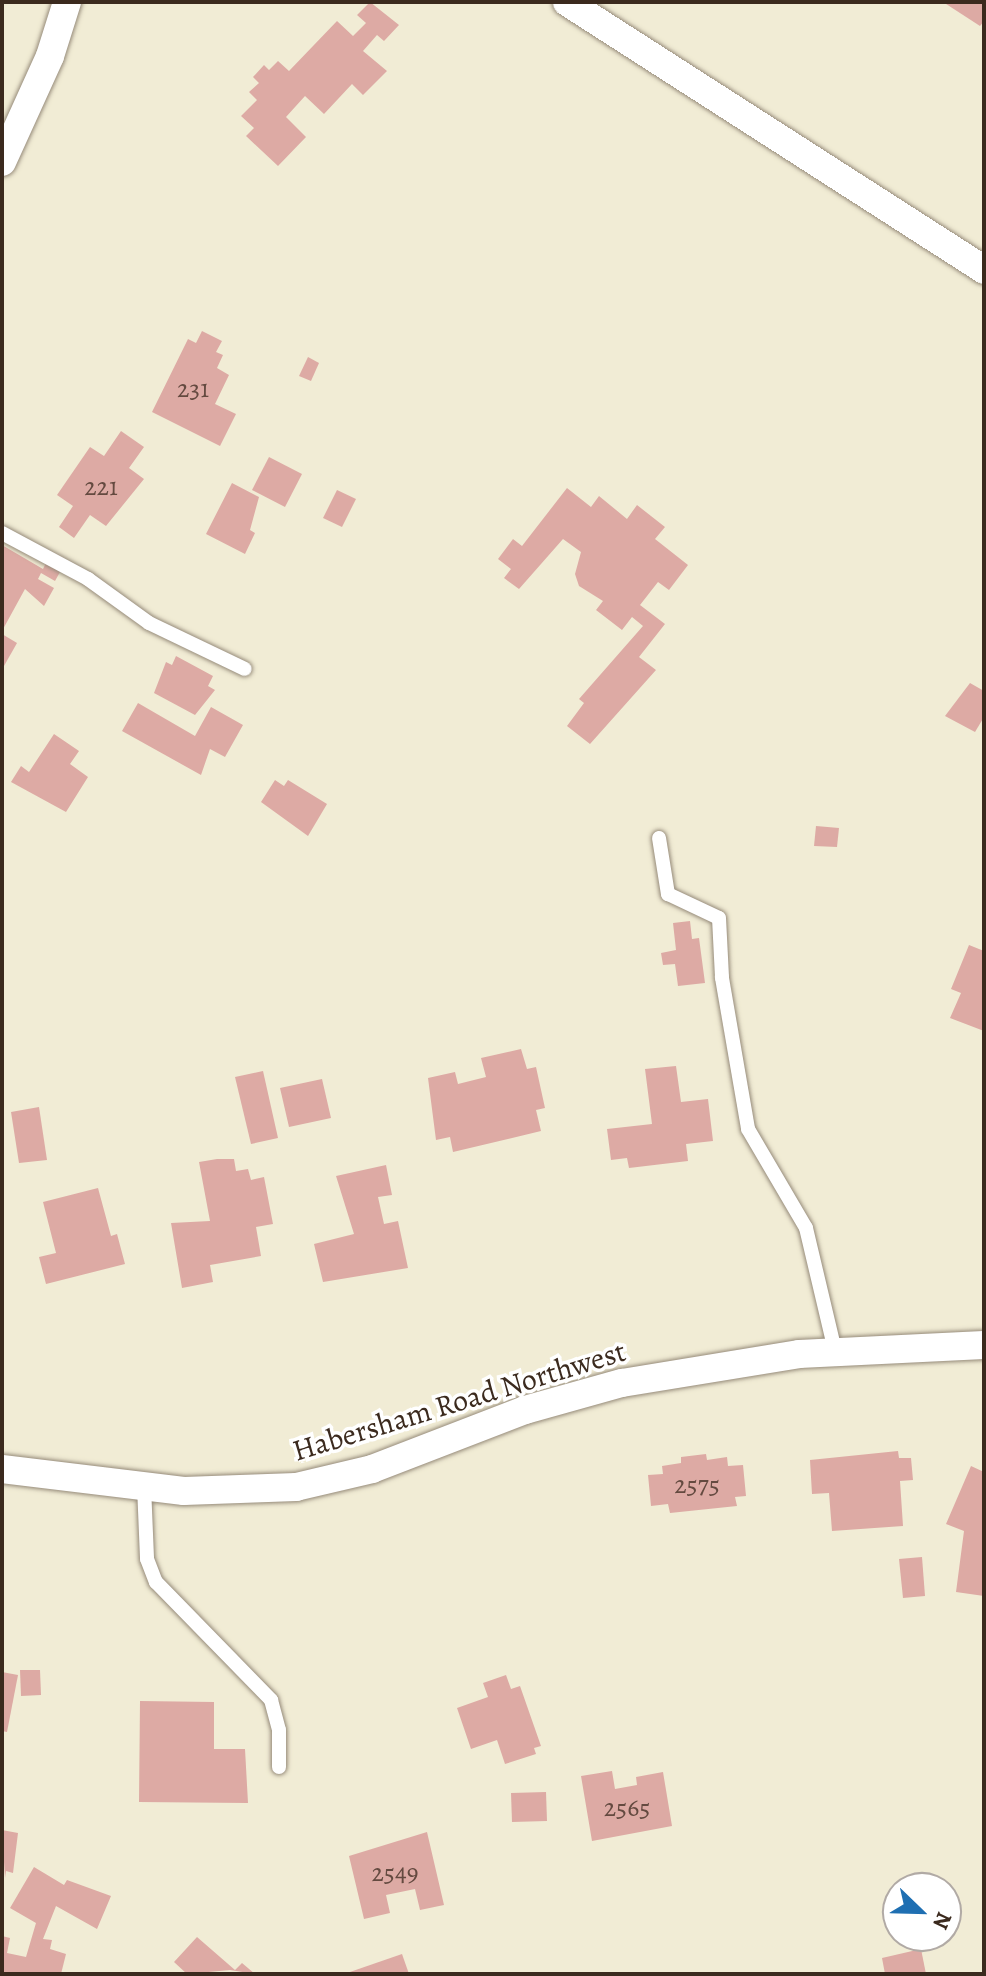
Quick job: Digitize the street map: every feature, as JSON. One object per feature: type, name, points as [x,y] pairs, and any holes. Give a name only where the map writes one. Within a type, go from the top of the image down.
[{"type":"street","points":[[2,162],[50,56],[67,2]]},
{"type":"street","points":[[567,2],[984,270]]},
{"type":"street","name":"Habersham Road Northwest","points":[[2,1469],[144,1486],[245,1493],[296,1487],[372,1469],[525,1410],[622,1383],[835,1351],[984,1345]]},
{"type":"lane","points":[[2,533],[88,579],[149,623],[245,669]]},
{"type":"lane","points":[[659,838],[668,894],[719,918],[722,978],[748,1129],[806,1228],[835,1351]]},
{"type":"lane","points":[[144,1486],[147,1559],[156,1582],[271,1700],[279,1730],[279,1767]]},
{"type":"building","points":[[370,2],[399,25],[384,41],[377,35],[363,51],[387,71],[363,95],[352,84],[324,114],[305,96],[286,117],[306,137],[278,166],[246,136],[254,128],[241,116],[257,100],[249,92],[259,83],[253,77],[264,65],[269,70],[278,61],[289,71],[337,21],[353,36],[366,23],[357,15]]},
{"type":"building","points":[[943,2],[984,2],[984,21],[980,26]]},
{"type":"building","points":[[202,331],[222,341],[216,352],[223,355],[217,368],[229,375],[215,404],[236,414],[220,446],[152,412],[188,339],[196,343]]},
{"type":"building","points":[[308,357],[319,363],[311,381],[299,376]]},
{"type":"building","points":[[121,431],[144,447],[129,468],[144,479],[106,526],[90,515],[74,538],[59,527],[73,506],[57,495],[90,447],[104,456]]},
{"type":"building","points":[[269,457],[302,474],[285,507],[252,490]]},
{"type":"building","points":[[232,483],[259,497],[250,530],[255,533],[245,554],[206,534]]},
{"type":"building","points":[[567,488],[591,507],[599,496],[627,519],[637,505],[665,527],[655,539],[688,565],[669,590],[658,582],[640,605],[665,624],[639,657],[656,670],[590,744],[567,726],[584,703],[579,699],[643,626],[632,617],[622,630],[596,610],[603,601],[579,586],[575,574],[581,552],[563,539],[519,589],[504,578],[511,569],[498,559],[513,539],[522,546]]},
{"type":"building","points":[[337,490],[356,499],[342,527],[323,518]]},
{"type":"building","points":[[2,545],[43,569],[46,563],[60,572],[55,581],[41,573],[38,579],[54,588],[44,606],[25,589],[2,631]]},
{"type":"building","points":[[2,634],[17,643],[4,666],[2,665]]},
{"type":"building","points":[[176,656],[213,676],[208,686],[215,690],[195,715],[154,693],[166,662],[172,665]]},
{"type":"building","points":[[970,683],[984,691],[984,717],[975,732],[945,716]]},
{"type":"building","points":[[138,703],[195,736],[211,707],[243,725],[225,757],[210,749],[201,775],[122,731]]},
{"type":"building","points":[[54,734],[79,751],[70,764],[88,777],[66,812],[11,782],[21,766],[29,772]]},
{"type":"building","points":[[275,780],[284,786],[288,780],[327,804],[308,836],[261,802]]},
{"type":"building","points":[[816,826],[839,828],[837,847],[814,846]]},
{"type":"building","points":[[690,921],[692,939],[699,938],[705,983],[678,986],[675,964],[663,965],[661,953],[676,950],[673,923]]},
{"type":"building","points":[[969,945],[984,951],[984,1031],[950,1018],[961,993],[951,989]]},
{"type":"building","points":[[521,1049],[527,1069],[536,1067],[545,1108],[536,1110],[541,1131],[453,1152],[450,1137],[436,1140],[428,1078],[455,1072],[458,1084],[486,1077],[481,1058]]},
{"type":"building","points":[[676,1066],[681,1102],[708,1099],[713,1141],[686,1144],[688,1161],[629,1168],[627,1158],[611,1160],[607,1129],[652,1124],[645,1069]]},
{"type":"building","points":[[263,1071],[278,1138],[251,1144],[235,1077]]},
{"type":"building","points":[[322,1079],[331,1118],[289,1127],[280,1088]]},
{"type":"building","points":[[39,1107],[47,1160],[19,1163],[11,1112]]},
{"type":"building","points":[[234,1159],[236,1171],[248,1169],[251,1180],[264,1177],[273,1224],[256,1227],[261,1256],[210,1265],[213,1282],[182,1288],[171,1223],[210,1221],[199,1162]]},
{"type":"building","points":[[386,1165],[392,1195],[378,1197],[384,1224],[398,1221],[408,1268],[323,1282],[314,1244],[354,1234],[336,1176]]},
{"type":"building","points":[[98,1188],[111,1236],[117,1234],[125,1264],[46,1284],[39,1257],[56,1253],[43,1202]]},
{"type":"building","points":[[898,1451],[899,1458],[911,1458],[913,1480],[900,1481],[903,1526],[832,1531],[829,1493],[812,1494],[810,1460]]},
{"type":"building","points":[[706,1454],[707,1460],[727,1457],[728,1466],[743,1465],[746,1496],[735,1497],[737,1506],[670,1513],[668,1504],[651,1506],[648,1475],[663,1474],[662,1466],[681,1463],[681,1457]]},
{"type":"building","points":[[971,1466],[984,1472],[984,1596],[956,1592],[964,1531],[946,1524]]},
{"type":"building","points":[[922,1557],[925,1596],[903,1598],[899,1559]]},
{"type":"building","points":[[20,1670],[40,1670],[41,1695],[21,1696]]},
{"type":"building","points":[[2,1672],[18,1675],[7,1732],[2,1731]]},
{"type":"building","points":[[506,1675],[511,1689],[520,1686],[541,1746],[534,1748],[536,1754],[505,1764],[497,1740],[471,1749],[457,1708],[488,1697],[483,1683]]},
{"type":"building","points":[[140,1701],[214,1702],[214,1749],[245,1749],[248,1803],[139,1802]]},
{"type":"building","points":[[612,1771],[615,1789],[637,1785],[636,1777],[663,1772],[672,1826],[592,1841],[581,1776]]},
{"type":"building","points":[[546,1792],[547,1821],[512,1822],[511,1793]]},
{"type":"building","points":[[2,1830],[18,1833],[13,1873],[6,1871],[5,1878]]},
{"type":"building","points":[[427,1832],[444,1905],[420,1910],[415,1889],[386,1895],[390,1913],[364,1919],[349,1856]]},
{"type":"building","points":[[34,1867],[64,1885],[67,1880],[111,1896],[97,1929],[56,1906],[43,1939],[52,1940],[50,1949],[66,1954],[61,1974],[2,1974],[2,1936],[10,1938],[7,1953],[26,1957],[36,1923],[10,1908]]},
{"type":"building","points":[[197,1937],[235,1970],[242,1963],[255,1974],[230,1970],[187,1974],[174,1962]]},
{"type":"building","points":[[922,1952],[926,1974],[885,1974],[882,1958]]},
{"type":"building","points":[[402,1954],[409,1974],[347,1974],[347,1973]]}]
